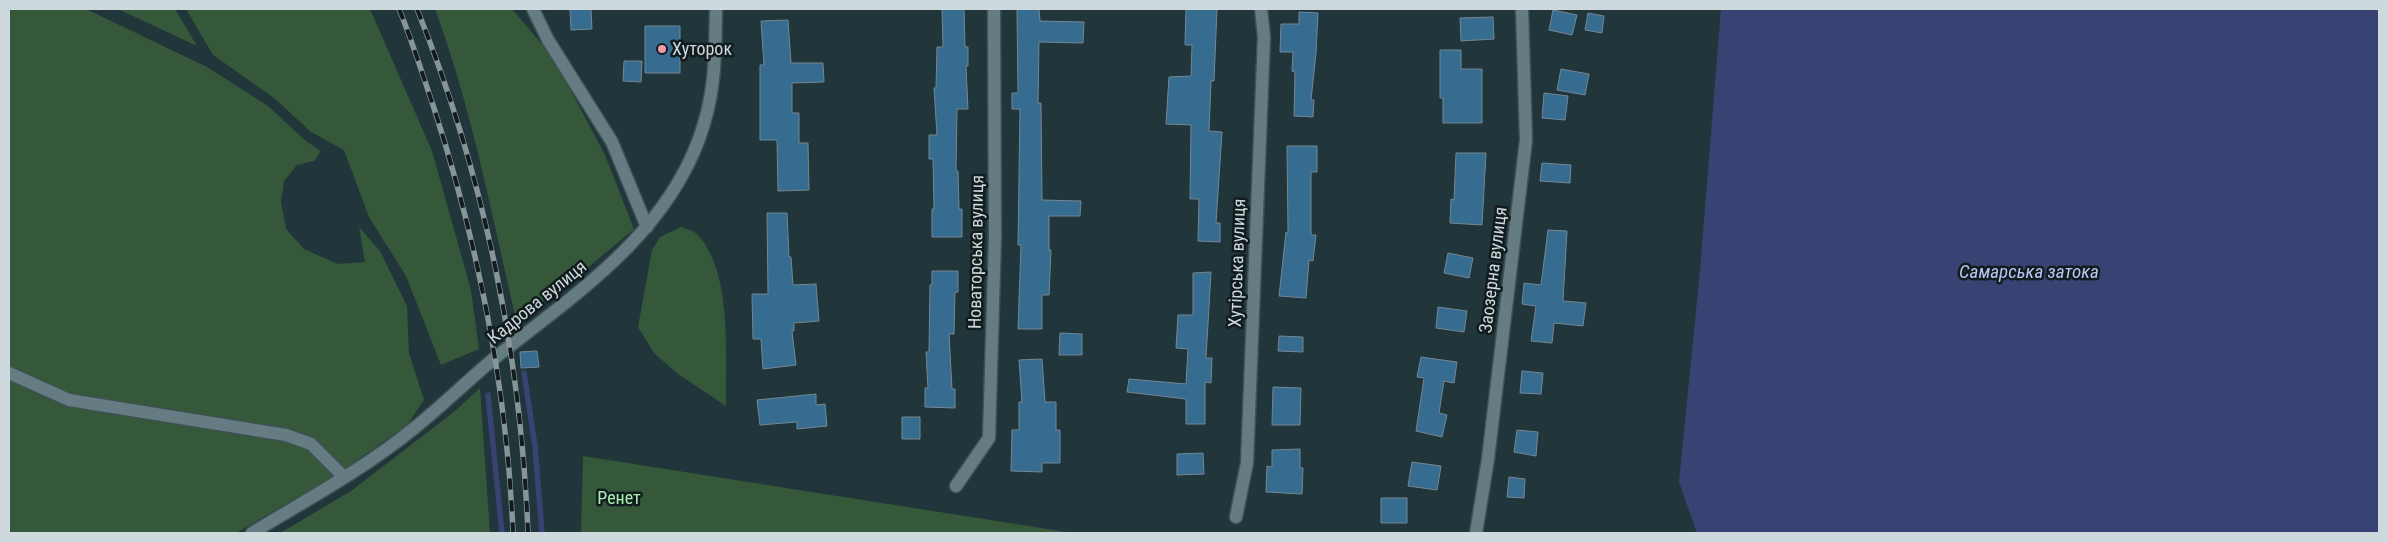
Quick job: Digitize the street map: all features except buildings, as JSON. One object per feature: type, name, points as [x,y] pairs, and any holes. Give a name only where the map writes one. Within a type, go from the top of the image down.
[{"type":"street","points":[[533,9],[548,40],[612,142],[647,227]]},
{"type":"street","name":"Кадрова вулиця","points":[[252,533],[344,477],[414,428],[495,358],[593,280],[626,250],[647,227],[668,199],[701,132],[715,77],[716,9]]},
{"type":"street","name":"Новаторська вулиця","points":[[956,486],[989,438],[995,237],[994,9]]},
{"type":"street","name":"Хутірська вулиця","points":[[1236,517],[1247,463],[1264,37],[1261,9]]},
{"type":"street","name":"Заозерна вулиця","points":[[1476,533],[1488,459],[1526,140],[1522,9]]},
{"type":"street","points":[[9,372],[69,400],[286,435],[311,444],[344,477]]},
{"type":"green space","points":[[9,9],[86,9],[207,67],[268,106],[306,141],[321,151],[314,161],[297,165],[284,181],[281,202],[286,229],[304,249],[338,264],[365,262],[359,227],[380,251],[407,306],[409,353],[424,400],[407,425],[339,473],[236,533],[9,533]]},
{"type":"green space","points":[[118,9],[175,9],[197,46]]},
{"type":"green space","points":[[186,9],[370,9],[432,151],[471,290],[479,349],[441,365],[406,276],[369,217],[344,150],[311,132],[274,98],[213,55]]},
{"type":"green space","points":[[435,9],[512,9],[553,57],[605,155],[634,229],[579,275],[516,320],[471,124]]},
{"type":"green space","points":[[681,227],[698,235],[709,251],[717,271],[725,316],[726,406],[678,374],[654,353],[638,327],[652,250],[660,237]]},
{"type":"green space","points":[[480,388],[490,533],[280,533],[351,491],[455,411]]},
{"type":"green space","name":"Ренет","points":[[583,456],[1073,533],[581,533]]},
{"type":"water","name":"Самарська затока","points":[[1721,9],[2379,9],[2379,533],[1697,533],[1679,482],[1700,270]]},
{"type":"waterway","points":[[524,373],[535,446],[542,533]]},
{"type":"waterway","points":[[488,395],[502,533]]},
{"type":"railway","points":[[399,9],[417,57],[449,157],[477,263],[497,371],[510,479],[513,533]]},
{"type":"railway","points":[[417,9],[441,72],[462,136],[495,266],[517,399],[528,533]]},
{"type":"place","name":"Хуторок","points":[[662,49]]}]
